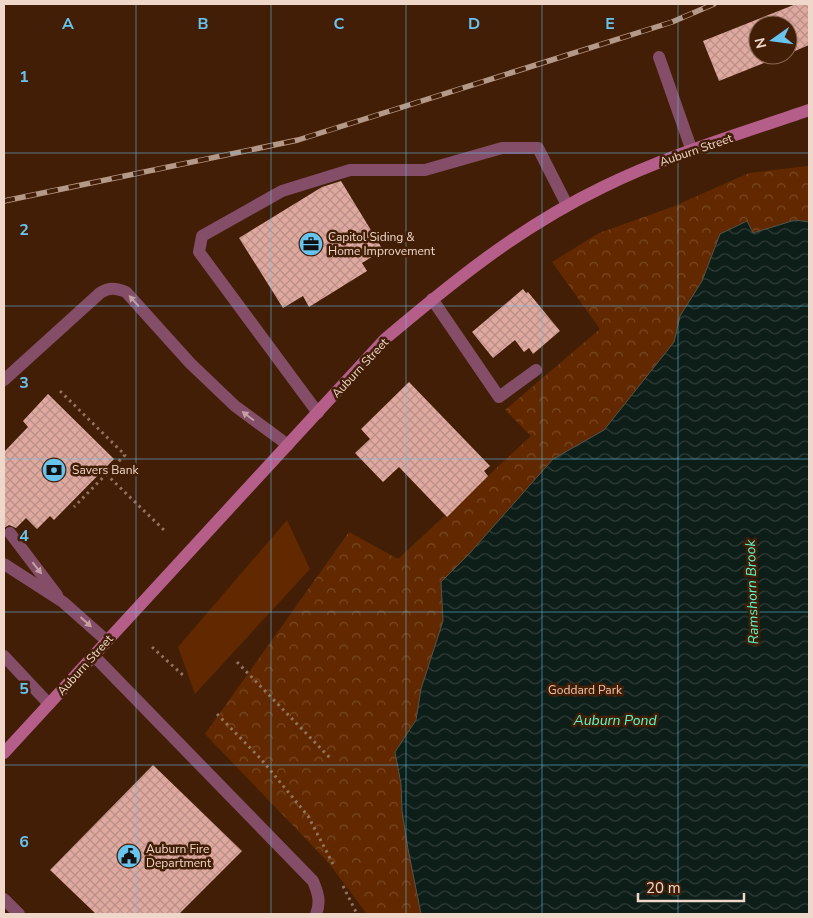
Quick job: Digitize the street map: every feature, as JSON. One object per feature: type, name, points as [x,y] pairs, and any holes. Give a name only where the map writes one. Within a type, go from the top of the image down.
[{"type":"street","name":"Auburn Street","points":[[4,754],[385,339],[432,299],[489,254],[567,205],[603,186],[651,166],[809,110]]},
{"type":"lane","points":[[659,58],[692,151]]},
{"type":"lane","points":[[318,413],[199,252],[202,236],[282,191],[350,170],[425,170],[502,148],[538,148],[567,205]]},
{"type":"lane","points":[[4,380],[100,293],[106,289],[119,290],[126,292],[190,363],[235,406],[288,445]]},
{"type":"lane","points":[[432,299],[499,396],[536,370]]},
{"type":"lane","points":[[10,533],[63,602]]},
{"type":"lane","points":[[4,564],[63,602],[107,641]]},
{"type":"lane","points":[[4,656],[49,704]]},
{"type":"lane","points":[[94,656],[313,881],[318,893],[319,906],[316,914]]},
{"type":"lane","points":[[4,899],[19,914]]},
{"type":"path","points":[[60,391],[125,455],[74,507]]},
{"type":"path","points":[[106,474],[166,532]]},
{"type":"path","points":[[152,646],[185,677]]},
{"type":"path","points":[[236,662],[331,758]]},
{"type":"path","points":[[217,714],[261,759],[308,816],[334,866]]},
{"type":"path","points":[[342,883],[358,914]]},
{"type":"green space","name":"Auburn Pond","points":[[809,166],[809,914],[367,914],[328,862],[205,734],[349,532],[398,559],[531,436],[505,410],[600,329],[552,262],[599,233],[672,207],[749,173]]},
{"type":"green space","points":[[287,520],[310,569],[195,694],[178,647]]},
{"type":"water","name":"Auburn Pond","points":[[795,220],[809,222],[809,914],[421,914],[408,849],[402,811],[401,784],[395,752],[416,720],[421,689],[443,621],[441,582],[469,554],[553,459],[604,430],[674,342],[680,316],[702,281],[720,234],[747,221],[753,233]]},
{"type":"building","points":[[796,4],[809,4],[809,45],[798,50],[798,15],[768,15]]},
{"type":"building","points":[[748,23],[748,65],[759,65],[719,81],[703,41]]},
{"type":"building","name":"Capitol Siding & Home Improvement","points":[[341,181],[383,250],[362,263],[367,271],[309,307],[303,296],[283,308],[239,238],[322,187]]},
{"type":"building","points":[[523,289],[526,293],[528,292],[560,331],[533,354],[529,348],[524,352],[515,340],[493,358],[472,332]]},
{"type":"building","points":[[409,382],[490,466],[484,471],[488,476],[447,517],[399,467],[383,482],[355,453],[370,439],[361,429]]},
{"type":"building","name":"Savers Bank","points":[[48,394],[114,459],[54,520],[50,516],[37,529],[26,518],[16,528],[9,525],[4,528],[4,452],[28,427],[23,421]]},
{"type":"building","points":[[153,765],[242,851],[179,914],[96,914],[50,870]]},
{"type":"railway","points":[[4,201],[298,140],[672,22],[714,4]]},
{"type":"place","name":"Capitol Siding & Home Improvement","points":[[311,244]]},
{"type":"place","name":"Savers Bank","points":[[54,470]]},
{"type":"place","name":"Auburn Fire Department","points":[[129,856]]},
{"type":"water label","name":"Ramshorn Brook","points":[[752,592]]},
{"type":"park label","name":"Goddard Park","points":[[585,690]]}]
